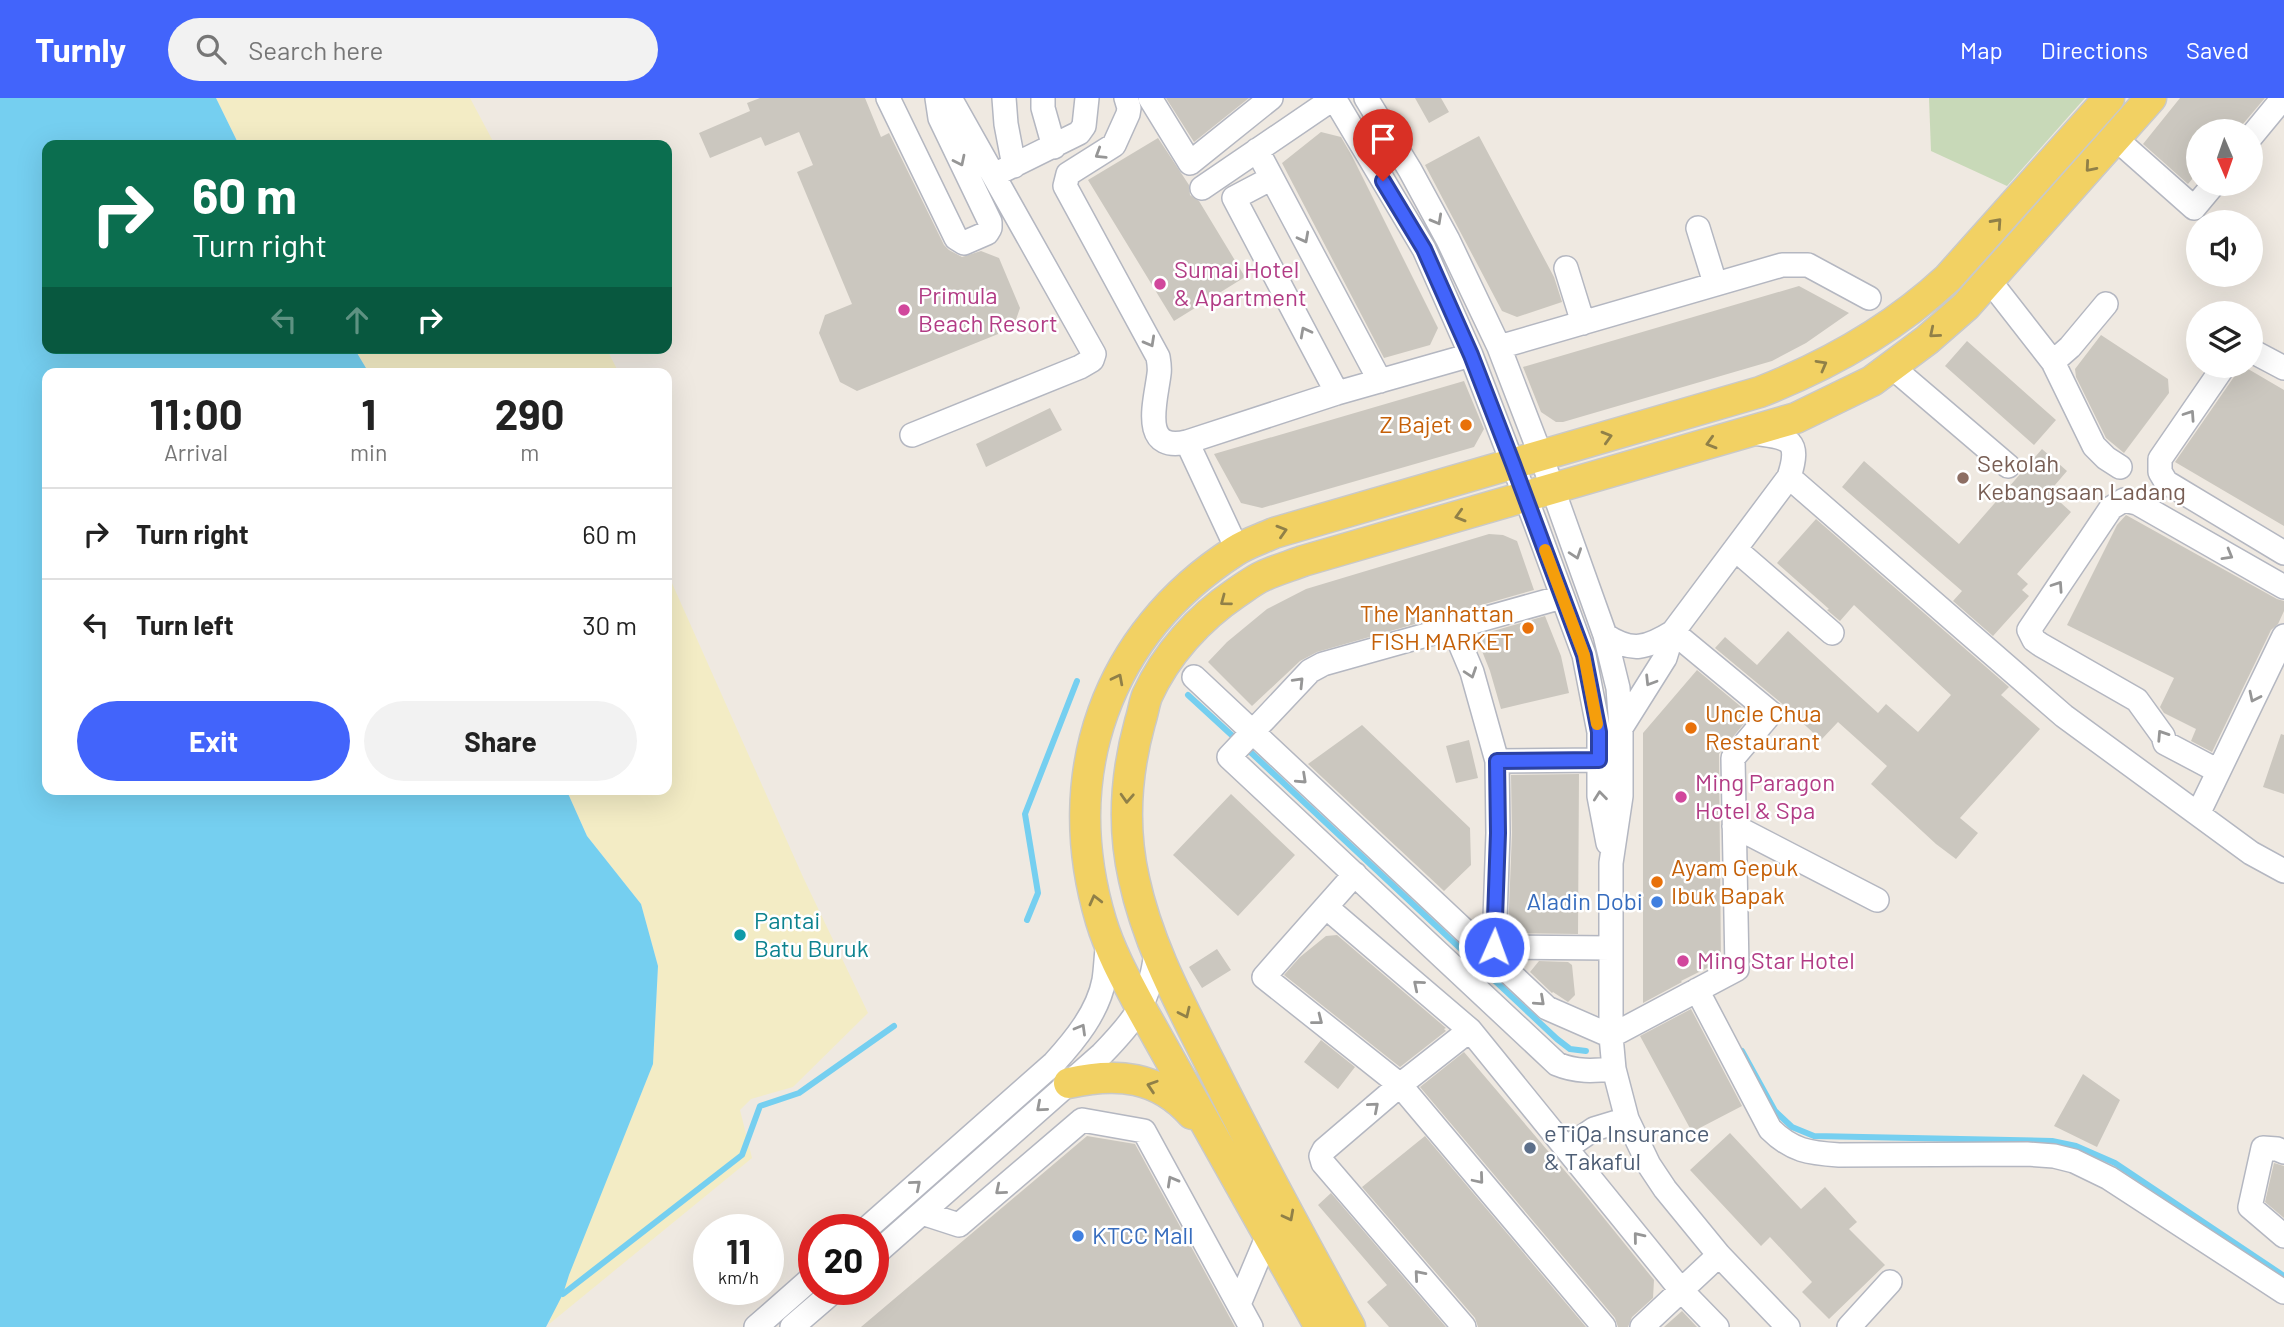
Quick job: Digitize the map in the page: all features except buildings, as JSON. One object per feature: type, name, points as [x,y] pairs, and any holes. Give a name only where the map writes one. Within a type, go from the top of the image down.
[{"type":"main road","points":[[1320,1327],[1141,1008],[1108,940],[1091,883],[1085,844],[1084,808],[1097,727],[1130,654],[1157,618],[1191,583],[1237,549],[1274,533],[1760,392],[1806,374],[1882,331],[1922,302],[1948,278],[2109,98]]},
{"type":"main road","points":[[1350,1327],[1251,1145],[1156,951],[1142,913],[1128,841],[1126,804],[1129,776],[1133,748],[1147,696],[1171,656],[1197,623],[1262,576],[1303,561],[1748,433],[1796,418],[1849,393],[1892,367],[1966,306],[2151,98]]},
{"type":"main road","points":[[1069,1083],[1092,1078],[1113,1078],[1156,1086],[1180,1100],[1220,1147]]},
{"type":"street","points":[[888,98],[956,238],[964,243],[987,233],[990,222],[940,118],[937,98]]},
{"type":"street","points":[[912,435],[1080,367],[1092,360],[1094,354],[1004,170],[950,98]]},
{"type":"street","points":[[1004,98],[1004,170]]},
{"type":"street","points":[[1043,98],[1043,108],[1054,147]]},
{"type":"street","points":[[1004,170],[1054,147],[1082,130],[1087,98]]},
{"type":"street","points":[[1126,98],[1128,114],[1114,145],[1068,174],[1065,186],[1158,357],[1160,372],[1152,413],[1154,426],[1162,441],[1172,445],[1186,442],[1337,393],[1471,355]]},
{"type":"street","points":[[1150,98],[1190,163],[1271,98]]},
{"type":"street","points":[[1202,188],[1334,98],[1424,249],[1471,355],[1527,460]]},
{"type":"street","points":[[1366,98],[1448,240],[1499,346],[1527,460],[1539,493],[1605,635],[1618,688],[1621,728],[1621,796],[1611,863],[1611,1036],[1614,1069],[1627,1119],[1649,1166],[1665,1189],[1719,1255],[1788,1327]]},
{"type":"street","points":[[2263,122],[2283,98]]},
{"type":"street","points":[[2115,138],[2194,208],[2204,196]]},
{"type":"street","points":[[1257,150],[1380,381]]},
{"type":"street","points":[[1272,178],[1234,198],[1337,393]]},
{"type":"street","points":[[1698,228],[1715,283]]},
{"type":"street","points":[[1499,346],[1782,265],[1808,265],[1869,298]]},
{"type":"street","points":[[1566,268],[1583,323]]},
{"type":"street","points":[[1990,280],[2053,362],[2094,446],[2120,467]]},
{"type":"street","points":[[2053,362],[2070,347],[2105,304]]},
{"type":"street","points":[[2263,358],[2284,368]]},
{"type":"street","points":[[1892,367],[2008,466]]},
{"type":"street","points":[[2216,378],[2160,458],[2160,472],[2166,482],[2284,553]]},
{"type":"street","points":[[1621,728],[1665,658],[1674,632],[1789,477],[1794,454],[1790,443],[1781,437],[1748,433]]},
{"type":"street","points":[[1186,442],[1237,549]]},
{"type":"street","points":[[1789,477],[2064,716],[2251,853],[2284,871]]},
{"type":"street","points":[[1539,493],[1562,597],[1584,655],[1599,732],[1599,796],[1611,863]]},
{"type":"street","points":[[2218,771],[2165,743],[2137,699],[2041,645],[2034,640],[2029,630],[2111,508],[2124,500],[2137,503],[2284,587]]},
{"type":"street","points":[[1735,549],[1832,633]]},
{"type":"street","points":[[1562,597],[1323,664],[1310,671],[1229,757],[1556,1064],[1587,1072],[1614,1069]]},
{"type":"street","points":[[1453,627],[1472,672],[1497,761],[1498,833],[1492,951]]},
{"type":"street","points":[[1605,635],[1618,644],[1634,648],[1650,644],[1674,632]]},
{"type":"street","points":[[1611,1036],[1737,969],[1733,758],[1771,713],[1674,632]]},
{"type":"street","points":[[2198,814],[2284,636]]},
{"type":"street","points":[[1194,677],[1492,951],[1547,1008],[1611,1036]]},
{"type":"street","points":[[1497,761],[1599,760]]},
{"type":"street","points":[[1734,826],[1877,900]]},
{"type":"street","points":[[1354,874],[1264,977],[1400,1085],[1604,1327]]},
{"type":"street","points":[[1326,907],[1470,1030],[1681,1290],[1717,1327]]},
{"type":"street","points":[[883,1214],[1054,1063],[1075,1040],[1098,1000],[1104,981],[1108,940]]},
{"type":"street","points":[[1492,951],[1611,948]]},
{"type":"street","points":[[889,1242],[1122,1034],[1141,1008],[1152,975],[1156,951]]},
{"type":"street","points":[[1697,990],[1770,1129],[1785,1143],[1811,1153],[1839,1155],[2027,1154],[2074,1161],[2109,1178],[2284,1292]]},
{"type":"street","points":[[1464,1327],[1323,1163],[1321,1156],[1324,1150],[1400,1085],[1470,1030]]},
{"type":"street","points":[[1566,1148],[1594,1129],[1627,1119]]},
{"type":"street","points":[[922,1213],[959,1224],[1082,1120],[1144,1131],[1237,1291],[1251,1327]]},
{"type":"street","points":[[2284,1152],[2263,1148],[2249,1207],[2284,1236]]},
{"type":"street","points":[[1200,1205],[1232,1263],[1237,1291],[1268,1327]]},
{"type":"street","points":[[1237,1291],[1268,1235]]},
{"type":"street","points":[[1642,1327],[1719,1255]]},
{"type":"street","points":[[1849,1327],[1890,1282]]},
{"type":"street","points":[[756,1327],[798,1290]]},
{"type":"street","points":[[792,1327],[818,1305]]},
{"type":"sand","points":[[216,98],[470,98],[492,140],[237,140]]},
{"type":"sand","points":[[358,354],[609,354],[616,368],[366,368]]},
{"type":"sand","name":"Pantai Batu Buruk","points":[[672,583],[803,877],[868,1013],[793,1087],[751,1099],[740,1110],[752,1158],[548,1325],[653,1064],[658,966],[641,904],[587,836],[569,795],[672,795]]},
{"type":"green space","points":[[1929,98],[2085,98],[2007,186],[1931,151]]},
{"type":"water","points":[[0,98],[216,98],[237,140],[42,140],[42,354],[358,354],[366,368],[42,368],[42,795],[569,795],[587,836],[641,904],[658,966],[653,1064],[563,1294],[546,1327],[0,1327]]},
{"type":"waterway","points":[[1027,920],[1038,893],[1025,814],[1077,681]]},
{"type":"waterway","points":[[1188,695],[1237,740]]},
{"type":"waterway","points":[[1245,747],[1557,1039],[1570,1049],[1586,1051]]},
{"type":"waterway","points":[[563,1294],[742,1155],[760,1106],[799,1093],[894,1026]]},
{"type":"waterway","points":[[1742,1051],[1775,1111],[1792,1127],[1814,1136],[2052,1141],[2076,1146],[2115,1163],[2284,1276]]},
{"type":"slow traffic","points":[[1545,550],[1584,655],[1597,724]]},
{"type":"place","name":"Sumai Hotel & Apartment","points":[[1160,284]]},
{"type":"place","name":"Primula Beach Resort","points":[[904,310]]},
{"type":"place","name":"Z Bajet","points":[[1466,425]]},
{"type":"place","name":"Sekolah Kebangsaan Ladang","points":[[1963,478]]},
{"type":"place","name":"The Manhattan FISH MARKET","points":[[1528,628]]},
{"type":"place","name":"Uncle Chua Restaurant","points":[[1691,728]]},
{"type":"place","name":"Ming Paragon Hotel & Spa","points":[[1681,797]]},
{"type":"place","name":"Ayam Gepuk Ibuk Bapak","points":[[1657,882]]},
{"type":"place","name":"Aladin Dobi","points":[[1657,902]]},
{"type":"place","name":"Pantai Batu Buruk","points":[[740,935]]},
{"type":"place","name":"Ming Star Hotel","points":[[1683,961]]},
{"type":"place","name":"eTiQa Insurance & Takaful","points":[[1530,1148]]},
{"type":"place","name":"KTCC Mall","points":[[1078,1236]]},
{"type":"route","points":[[1383,181],[1424,249],[1480,376],[1584,655],[1599,732],[1599,760],[1497,761],[1498,833],[1494,947]]}]
